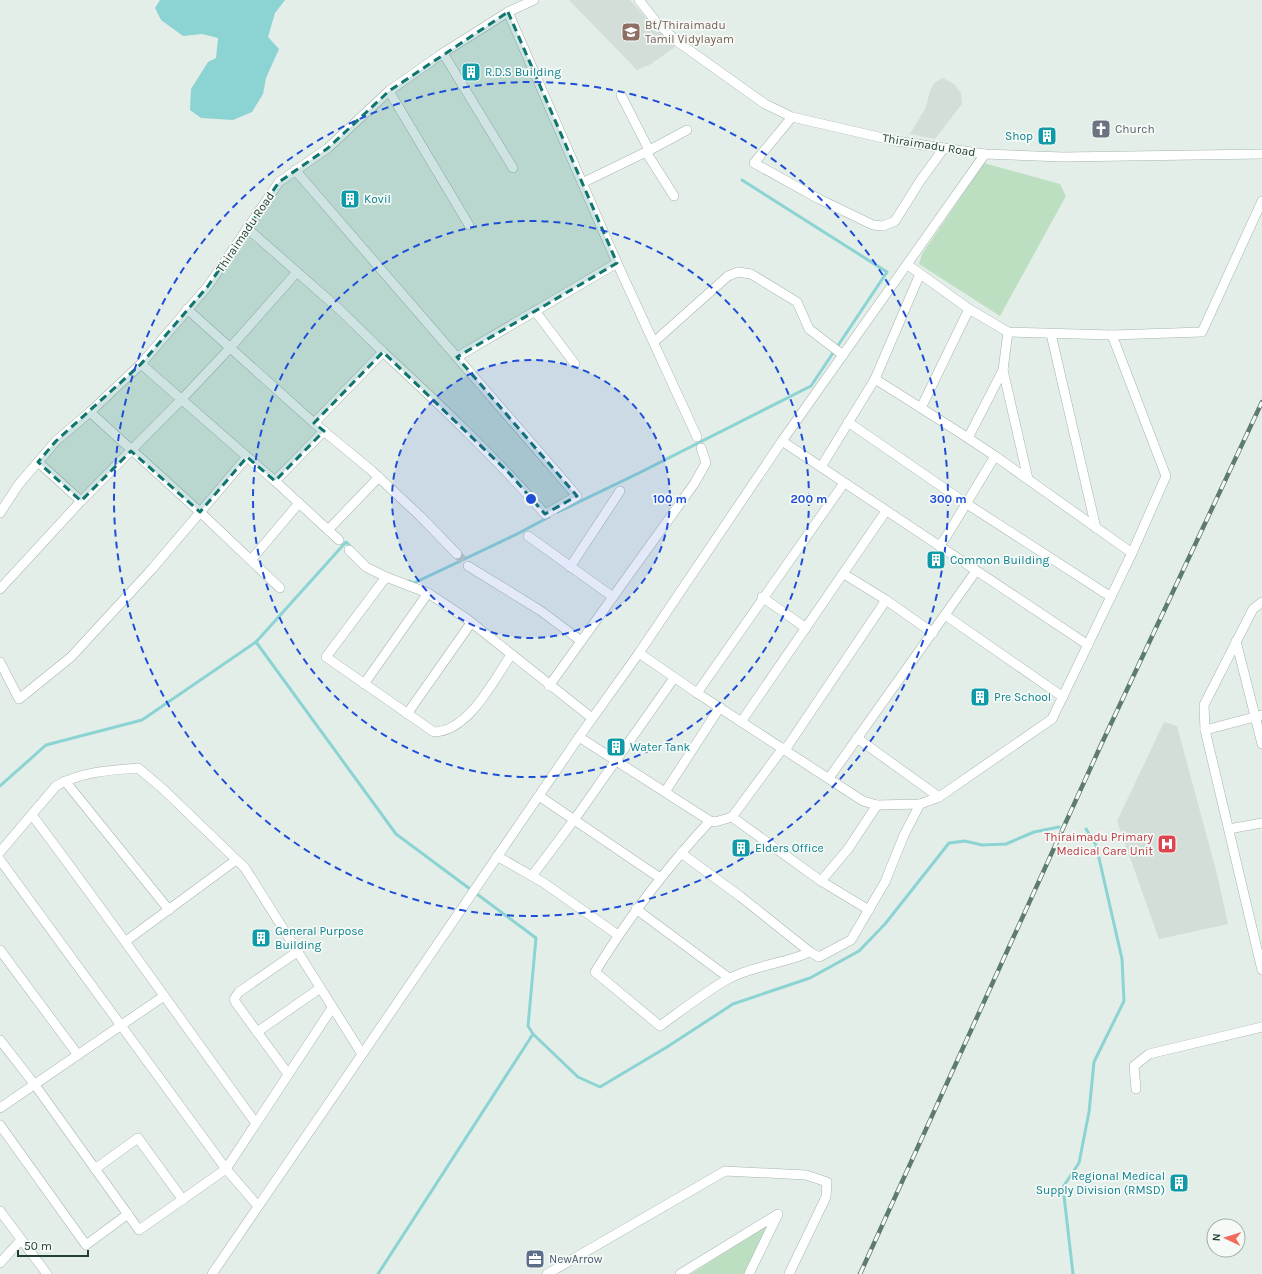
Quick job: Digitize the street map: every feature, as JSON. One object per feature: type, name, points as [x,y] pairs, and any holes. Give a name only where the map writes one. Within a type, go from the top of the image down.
[{"type":"street","name":"Thiraimadu Road","points":[[0,513],[19,484],[56,441],[90,412],[140,364],[208,286],[279,182],[328,148],[389,92],[443,53],[508,12],[534,0]]},
{"type":"street","name":"Thiraimadu Road","points":[[639,0],[658,24],[678,42],[765,104],[792,117],[896,141],[985,154],[1063,157],[1262,154]]},
{"type":"street","points":[[508,12],[582,183],[697,437]]},
{"type":"street","points":[[443,53],[513,168]]},
{"type":"street","points":[[389,92],[469,225]]},
{"type":"street","points":[[621,95],[648,151],[674,196]]},
{"type":"street","points":[[792,117],[754,162],[820,199],[873,225],[883,226],[895,221],[920,181],[944,148]]},
{"type":"street","points":[[582,183],[687,130]]},
{"type":"street","points":[[212,1274],[497,856],[592,718],[639,653],[782,441],[838,350],[908,265],[985,154]]},
{"type":"street","points":[[247,228],[339,309],[452,416],[504,468],[544,514],[577,496],[296,170]]},
{"type":"street","points":[[908,265],[969,309],[1008,332],[1112,335],[1202,332],[1262,201]]},
{"type":"street","points":[[457,357],[618,263]]},
{"type":"street","points":[[0,589],[80,501],[181,400],[230,348],[297,272]]},
{"type":"street","points":[[654,342],[728,276],[738,272],[751,274],[797,302],[809,329],[838,350]]},
{"type":"street","points":[[821,467],[875,379],[920,274]]},
{"type":"street","points":[[187,309],[314,423],[379,477],[457,554]]},
{"type":"street","points":[[921,408],[969,309]]},
{"type":"street","points":[[535,311],[575,364]]},
{"type":"street","points":[[968,438],[1003,370],[1008,332]]},
{"type":"street","points":[[1052,334],[1096,528]]},
{"type":"street","points":[[639,653],[697,694],[720,707],[863,801],[877,804],[920,804],[939,797],[1052,719],[1132,553],[1166,476],[1112,335]]},
{"type":"street","points":[[314,423],[383,352]]},
{"type":"street","points":[[140,364],[275,481],[338,540]]},
{"type":"street","points":[[1003,370],[1028,480]]},
{"type":"street","points":[[875,379],[995,456],[1132,553]]},
{"type":"street","points":[[90,412],[131,451],[200,512],[280,588]]},
{"type":"street","points":[[848,422],[967,504],[1111,597]]},
{"type":"street","points":[[275,481],[324,431]]},
{"type":"street","points":[[782,441],[1088,644]]},
{"type":"street","points":[[549,686],[694,484],[706,462],[702,448]]},
{"type":"street","points":[[939,546],[967,504],[995,456]]},
{"type":"street","points":[[0,662],[19,699],[71,657],[152,569],[247,458]]},
{"type":"street","points":[[38,462],[80,501]]},
{"type":"street","points":[[328,530],[379,477]]},
{"type":"street","points":[[697,694],[762,598],[844,483]]},
{"type":"street","points":[[570,567],[620,491]]},
{"type":"street","points":[[251,560],[299,503]]},
{"type":"street","points":[[741,722],[886,511]]},
{"type":"street","points":[[528,536],[613,597]]},
{"type":"street","points":[[349,550],[366,567],[386,577],[428,593],[471,623],[549,686],[592,718]]},
{"type":"street","points":[[468,566],[541,611],[581,641]]},
{"type":"street","points":[[829,778],[976,571]]},
{"type":"street","points":[[844,574],[886,600],[933,633]]},
{"type":"street","points":[[386,577],[326,657],[434,732],[445,732],[466,718],[480,702],[511,655]]},
{"type":"street","points":[[364,684],[428,593]]},
{"type":"street","points":[[762,598],[806,628]]},
{"type":"street","points":[[579,737],[616,759],[710,821],[715,822],[732,817],[784,749],[886,600]]},
{"type":"street","points":[[1262,602],[1253,609],[1204,704],[1205,730],[1229,829],[1258,937],[1262,970]]},
{"type":"street","points":[[946,615],[1062,697]]},
{"type":"street","points":[[407,714],[471,623]]},
{"type":"street","points":[[1236,641],[1259,716],[1262,744]]},
{"type":"street","points":[[532,876],[574,820],[674,678]]},
{"type":"street","points":[[664,792],[720,707]]},
{"type":"street","points":[[1205,730],[1259,716]]},
{"type":"street","points":[[857,738],[939,797]]},
{"type":"street","points":[[0,852],[56,786],[65,781],[102,771],[138,768],[163,789],[245,868],[319,988],[362,1054]]},
{"type":"street","points":[[65,781],[169,910]]},
{"type":"street","points":[[539,796],[660,878]]},
{"type":"street","points":[[821,882],[848,849],[877,804]]},
{"type":"street","points":[[681,853],[742,898],[810,952],[819,957],[851,940],[885,882],[904,835],[920,804]]},
{"type":"street","points":[[32,814],[126,941],[255,1122]]},
{"type":"street","points":[[732,817],[821,882],[869,910]]},
{"type":"street","points":[[710,821],[681,853],[636,909],[595,972],[660,1026],[729,978],[769,963],[793,960],[810,952]]},
{"type":"street","points":[[1229,829],[1262,823]]},
{"type":"street","points":[[497,856],[532,876],[618,935]]},
{"type":"street","points":[[0,860],[226,1169],[258,1206]]},
{"type":"street","points":[[126,941],[236,860]]},
{"type":"street","points":[[636,909],[729,978]]},
{"type":"street","points":[[0,950],[78,1055]]},
{"type":"street","points":[[288,1074],[234,999],[239,992],[297,952]]},
{"type":"street","points":[[257,1032],[319,988]]},
{"type":"street","points":[[0,1108],[121,1027],[164,996]]},
{"type":"street","points":[[0,1040],[35,1085],[139,1230],[226,1169],[255,1122],[274,1099],[288,1074],[332,1008]]},
{"type":"street","points":[[1136,1089],[1134,1066],[1149,1054],[1262,1027]]},
{"type":"street","points":[[0,1125],[86,1245],[128,1214]]},
{"type":"street","points":[[95,1169],[138,1138],[183,1200]]},
{"type":"street","points":[[547,1274],[725,1171],[806,1175],[827,1182],[826,1198],[790,1274]]},
{"type":"street","points":[[0,1211],[47,1274]]},
{"type":"street","points":[[680,1274],[778,1214],[749,1274]]},
{"type":"street","points":[[0,1263],[22,1240]]},
{"type":"highlighted area","points":[[508,12],[617,263],[457,357],[577,496],[545,514],[509,473],[383,352],[314,423],[324,431],[275,481],[247,457],[200,512],[131,451],[81,501],[38,462],[56,441],[141,364],[208,286],[279,182],[328,148],[389,91]]},
{"type":"shaded area","name":"Bt/Thiraimadu Tamil Vidylayam","points":[[569,0],[630,0],[652,25],[675,47],[651,64],[637,70]]},
{"type":"shaded area","points":[[943,78],[954,84],[961,93],[962,104],[935,139],[910,134],[926,107],[930,91],[935,82]]},
{"type":"shaded area","name":"Thiraimadu Primary Medical Care Unit","points":[[1164,722],[1177,726],[1217,874],[1228,924],[1159,939],[1117,821]]},
{"type":"green space","points":[[984,163],[1060,184],[1066,196],[1000,316],[919,264],[922,254]]},
{"type":"green space","points":[[767,1226],[744,1274],[691,1274]]},
{"type":"water","points":[[160,0],[285,0],[275,13],[268,37],[279,49],[266,78],[263,94],[252,112],[233,120],[201,118],[190,110],[191,89],[208,62],[216,58],[218,38],[202,34],[183,36],[161,20],[155,8]]},
{"type":"waterway","points":[[558,512],[811,386],[887,272],[742,180]]},
{"type":"waterway","points":[[409,581],[414,583],[517,534],[549,517]]},
{"type":"waterway","points":[[256,642],[346,542],[352,548]]},
{"type":"waterway","points":[[0,786],[46,745],[142,720],[256,642],[396,834],[536,938],[528,1026],[533,1034]]},
{"type":"waterway","points":[[378,1274],[533,1034],[578,1077],[600,1087],[667,1047],[733,1004],[810,978],[859,951],[885,924],[949,843],[965,841],[982,845],[1006,844],[1034,832],[1059,827]]},
{"type":"waterway","points":[[1073,1274],[1063,1187],[1079,1163],[1089,1112],[1094,1062],[1124,1001],[1122,959],[1096,845],[1086,829]]},
{"type":"tunnel","points":[[457,554],[468,566]]},
{"type":"railway","points":[[860,1274],[1101,745],[1262,402]]},
{"type":"place","name":"Bt/Thiraimadu Tamil Vidylayam","points":[[631,32]]},
{"type":"place","name":"R.D.S Building","points":[[471,72]]},
{"type":"place","name":"Church","points":[[1101,129]]},
{"type":"place","name":"Shop","points":[[1047,136]]},
{"type":"place","name":"Kovil","points":[[350,199]]},
{"type":"place","name":"Common Building","points":[[936,560]]},
{"type":"place","name":"Pre School","points":[[980,697]]},
{"type":"place","name":"Water Tank","points":[[616,747]]},
{"type":"place","name":"Thiraimadu Primary Medical Care Unit","points":[[1167,844]]},
{"type":"place","name":"Elders Office","points":[[741,848]]},
{"type":"place","name":"General Purpose Building","points":[[261,938]]},
{"type":"place","name":"Regional Medical Supply Division (RMSD)","points":[[1179,1183]]},
{"type":"place","name":"NewArrow","points":[[535,1259]]}]
